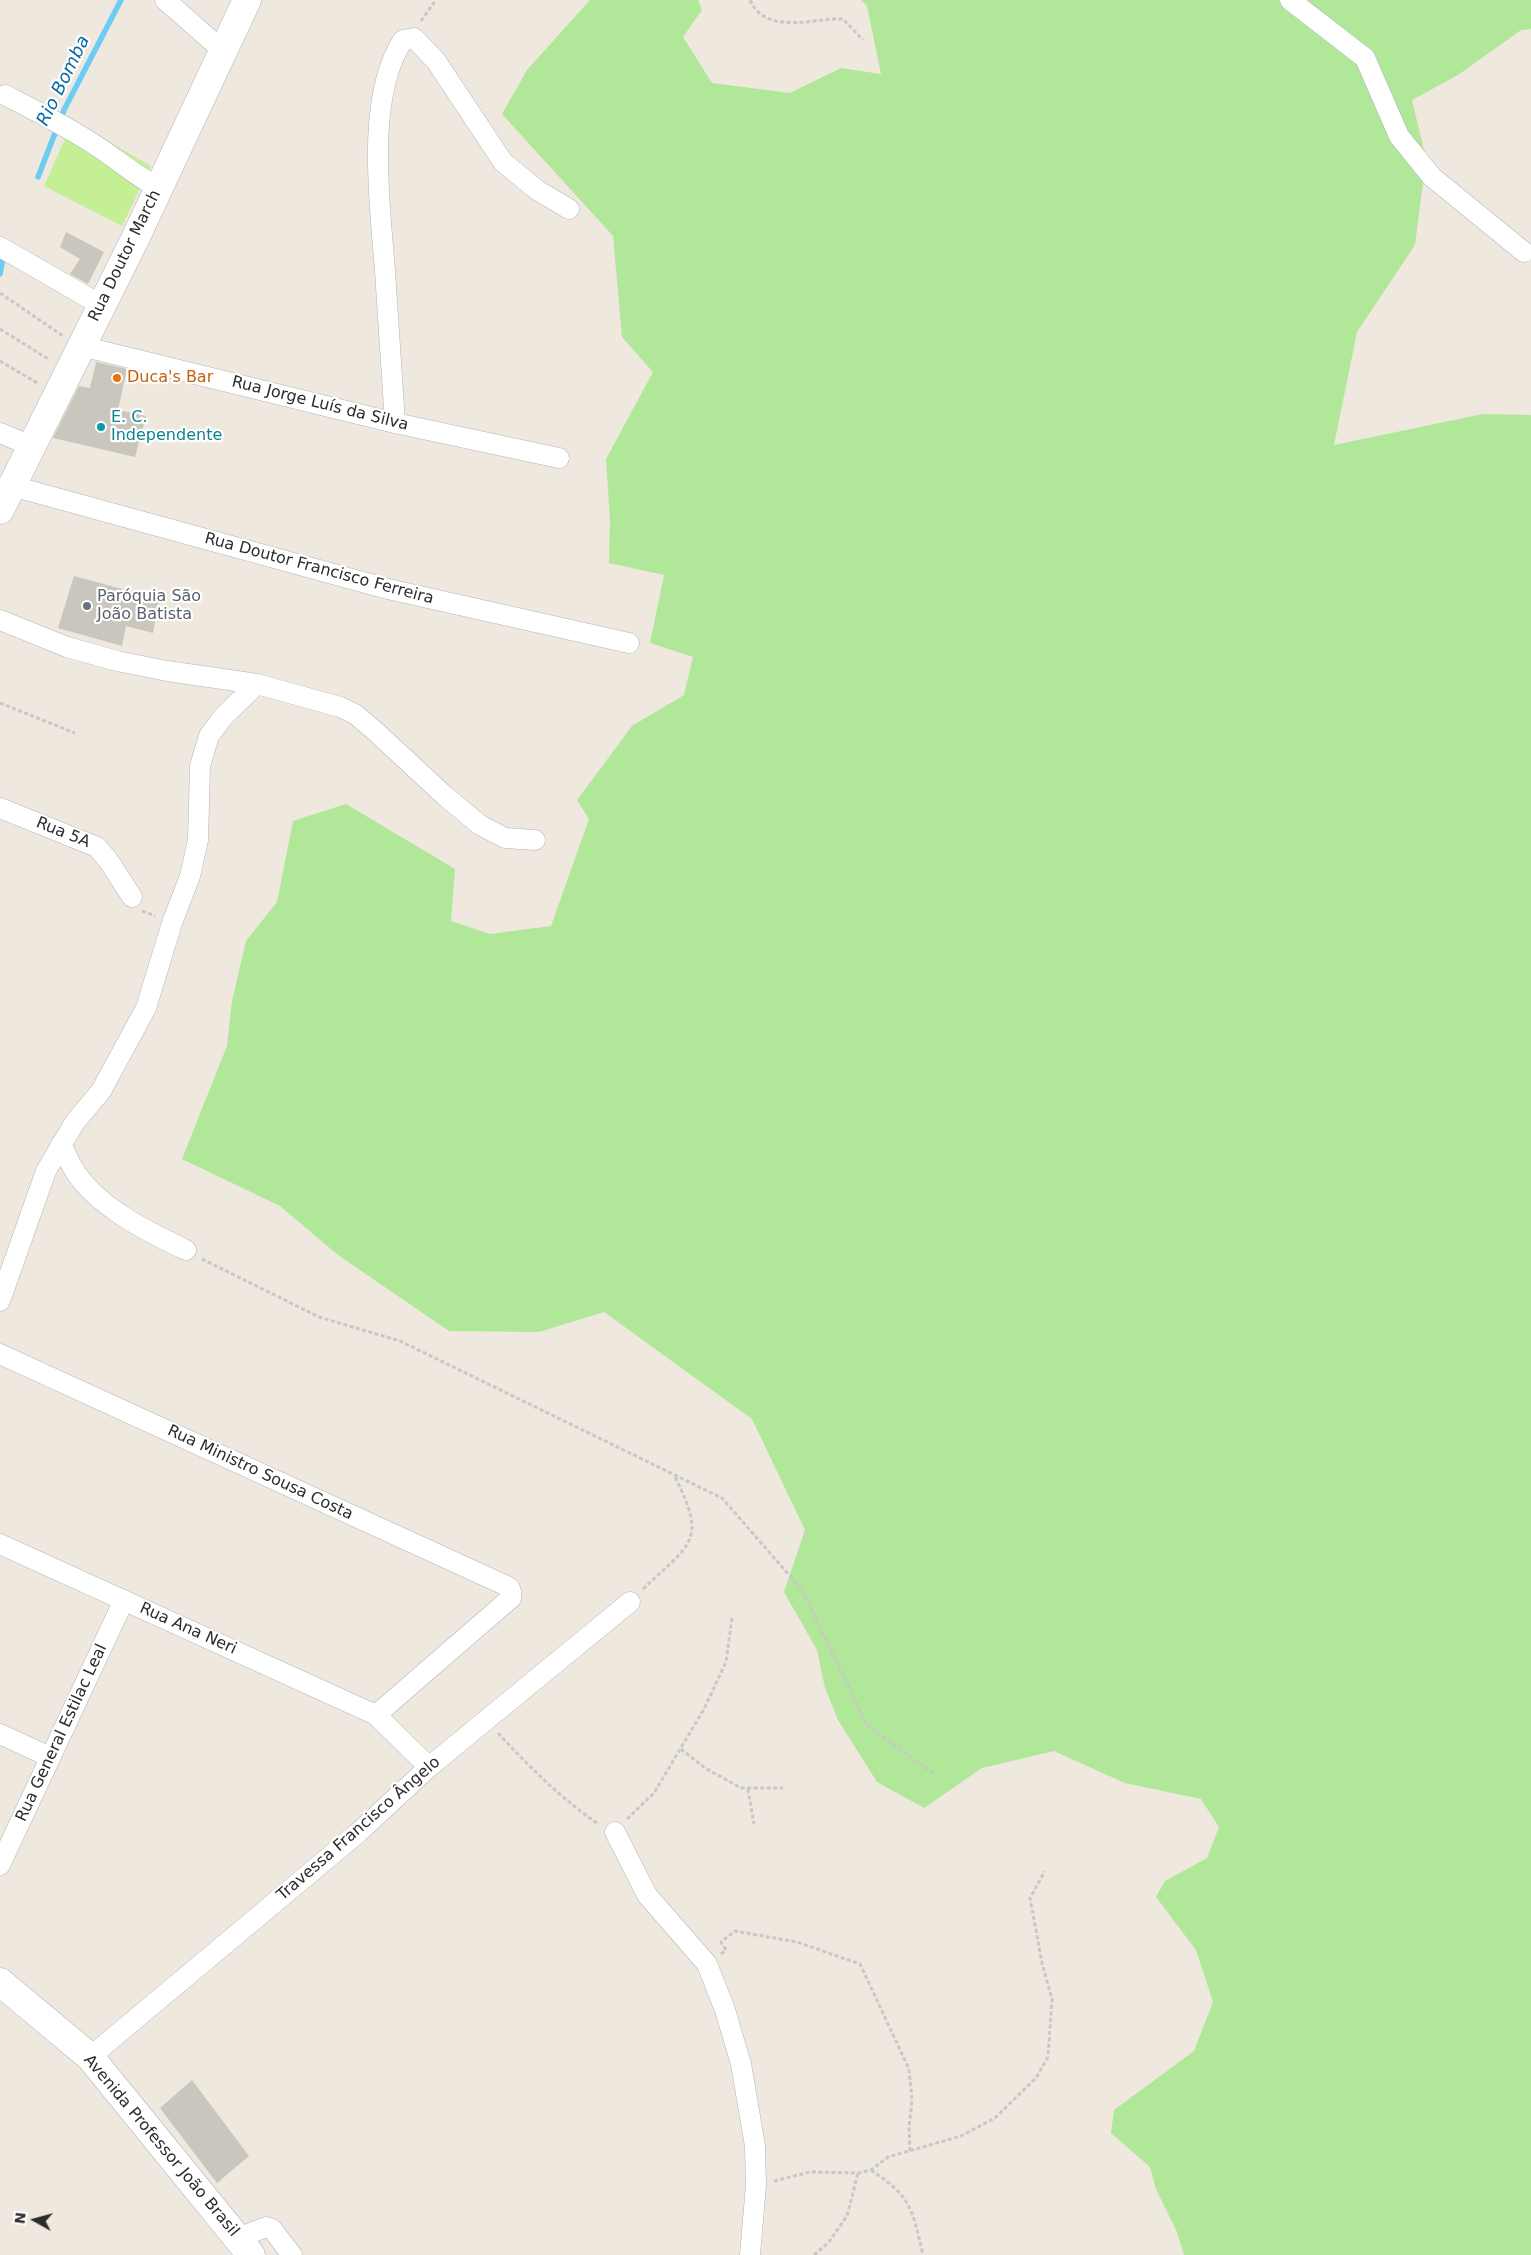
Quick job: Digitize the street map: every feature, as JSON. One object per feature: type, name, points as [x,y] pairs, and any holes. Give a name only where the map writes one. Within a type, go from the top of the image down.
[{"type":"main road","name":"Rua Doutor March","points":[[6,498],[159,188],[247,0]]},
{"type":"main road","name":"Avenida Professor João Brasil","points":[[0,1982],[90,2057],[245,2247]]},
{"type":"street","points":[[165,0],[222,50]]},
{"type":"street","points":[[1290,0],[1365,58],[1399,136],[1432,177],[1524,252]]},
{"type":"street","points":[[395,423],[379,190],[378,138],[382,96],[394,53],[402,40],[414,38],[436,60],[503,162],[537,190],[569,209]]},
{"type":"street","points":[[5,95],[70,128],[132,169],[144,180],[159,188]]},
{"type":"street","points":[[7,251],[101,305]]},
{"type":"street","name":"Rua Jorge Luís da Silva","points":[[81,346],[395,423],[559,458]]},
{"type":"street","points":[[0,433],[32,446]]},
{"type":"street","name":"Rua Doutor Francisco Ferreira","points":[[6,498],[388,589],[629,643]]},
{"type":"street","points":[[0,620],[67,647],[118,661],[167,671],[257,684],[340,707],[354,714],[445,796],[480,824],[505,838],[535,840]]},
{"type":"street","points":[[0,1301],[46,1172],[75,1122],[101,1091],[142,1016],[172,923],[190,876],[198,840],[200,766],[209,736],[223,717],[257,684]]},
{"type":"street","name":"Rua 5A","points":[[0,808],[97,847],[108,860],[132,897]]},
{"type":"street","points":[[61,1144],[74,1169],[88,1188],[104,1203],[158,1237],[186,1250]]},
{"type":"street","name":"Rua Ministro Sousa Costa","points":[[0,1354],[509,1587],[511,1598],[376,1715]]},
{"type":"street","name":"Rua Ana Neri","points":[[0,1544],[376,1715],[429,1767]]},
{"type":"street","name":"Rua General Estilac Leal","points":[[0,1865],[124,1600]]},
{"type":"street","name":"Travessa Francisco Ângelo","points":[[90,2057],[359,1832],[429,1767],[488,1721],[630,1602]]},
{"type":"street","points":[[0,1734],[50,1757]]},
{"type":"street","points":[[614,1832],[647,1896],[707,1964],[725,2010],[742,2064],[755,2146],[756,2185],[750,2255]]},
{"type":"street","points":[[245,2247],[266,2227],[272,2229],[292,2255]]},
{"type":"path","points":[[414,38],[422,20],[436,0]]},
{"type":"path","points":[[750,0],[753,6],[773,21],[793,24],[822,19],[843,19],[863,40]]},
{"type":"path","points":[[1,294],[81,346]]},
{"type":"path","points":[[0,329],[63,381]]},
{"type":"path","points":[[0,361],[63,381]]},
{"type":"path","points":[[0,703],[76,732]]},
{"type":"path","points":[[132,897],[138,909],[172,923]]},
{"type":"path","points":[[186,1250],[319,1317],[400,1341],[722,1498],[802,1590],[867,1725],[933,1773]]},
{"type":"path","points":[[630,1602],[689,1544],[694,1529],[689,1504],[675,1475]]},
{"type":"path","points":[[488,1721],[543,1780],[579,1810],[608,1831],[614,1832],[654,1793],[704,1709],[726,1662],[732,1618]]},
{"type":"path","points":[[681,1749],[706,1768],[741,1788],[782,1788]]},
{"type":"path","points":[[748,1788],[754,1824]]},
{"type":"path","points":[[756,2185],[810,2172],[858,2173],[871,2170],[888,2157],[961,2136],[995,2118],[1036,2078],[1048,2057],[1052,1999],[1042,1963],[1030,1898],[1045,1871]]},
{"type":"path","points":[[707,1964],[726,1950],[721,1942],[735,1931],[797,1942],[860,1964],[909,2069],[912,2100],[909,2127],[910,2151]]},
{"type":"path","points":[[871,2170],[892,2184],[911,2207],[924,2255]]},
{"type":"path","points":[[814,2255],[830,2242],[847,2216],[858,2173]]},
{"type":"green space","points":[[590,0],[698,0],[702,10],[683,37],[712,83],[790,93],[841,68],[881,74],[867,6],[861,0],[1531,0],[1531,29],[1521,30],[1458,75],[1412,100],[1426,159],[1415,245],[1357,332],[1334,445],[1483,414],[1531,415],[1531,2255],[1184,2255],[1177,2232],[1156,2189],[1150,2167],[1111,2133],[1114,2110],[1194,2051],[1213,2002],[1196,1950],[1156,1897],[1165,1881],[1207,1858],[1219,1827],[1201,1799],[1125,1783],[1054,1751],[982,1768],[924,1808],[877,1782],[838,1720],[825,1688],[817,1650],[784,1592],[805,1530],[752,1419],[604,1312],[539,1332],[449,1331],[338,1255],[280,1206],[182,1159],[227,1046],[232,1001],[246,941],[277,902],[293,821],[346,804],[455,869],[451,921],[490,934],[551,926],[589,819],[577,800],[632,726],[684,695],[693,657],[650,643],[664,575],[609,563],[610,520],[606,459],[653,372],[622,337],[613,236],[502,114],[527,70]]},
{"type":"green space","points":[[73,121],[151,166],[122,226],[44,186]]},
{"type":"building","points":[[66,232],[104,252],[88,284],[70,274],[80,259],[60,247]]},
{"type":"building","name":"E. C. Independente","points":[[96,362],[127,369],[118,410],[146,416],[135,457],[53,438],[79,386],[90,388]]},
{"type":"building","points":[[74,576],[159,599],[153,633],[126,626],[122,646],[58,628]]},
{"type":"building","points":[[192,2080],[249,2156],[217,2183],[160,2108]]},
{"type":"waterway","name":"Rio Bomba","points":[[38,177],[64,110],[121,0]]},
{"type":"waterway","name":"Rio Bomba","points":[[0,274],[3,257]]},
{"type":"place","name":"Duca's Bar","points":[[117,378]]},
{"type":"place","name":"E. C. Independente","points":[[101,427]]},
{"type":"place","name":"Paróquia São João Batista","points":[[87,606]]}]
